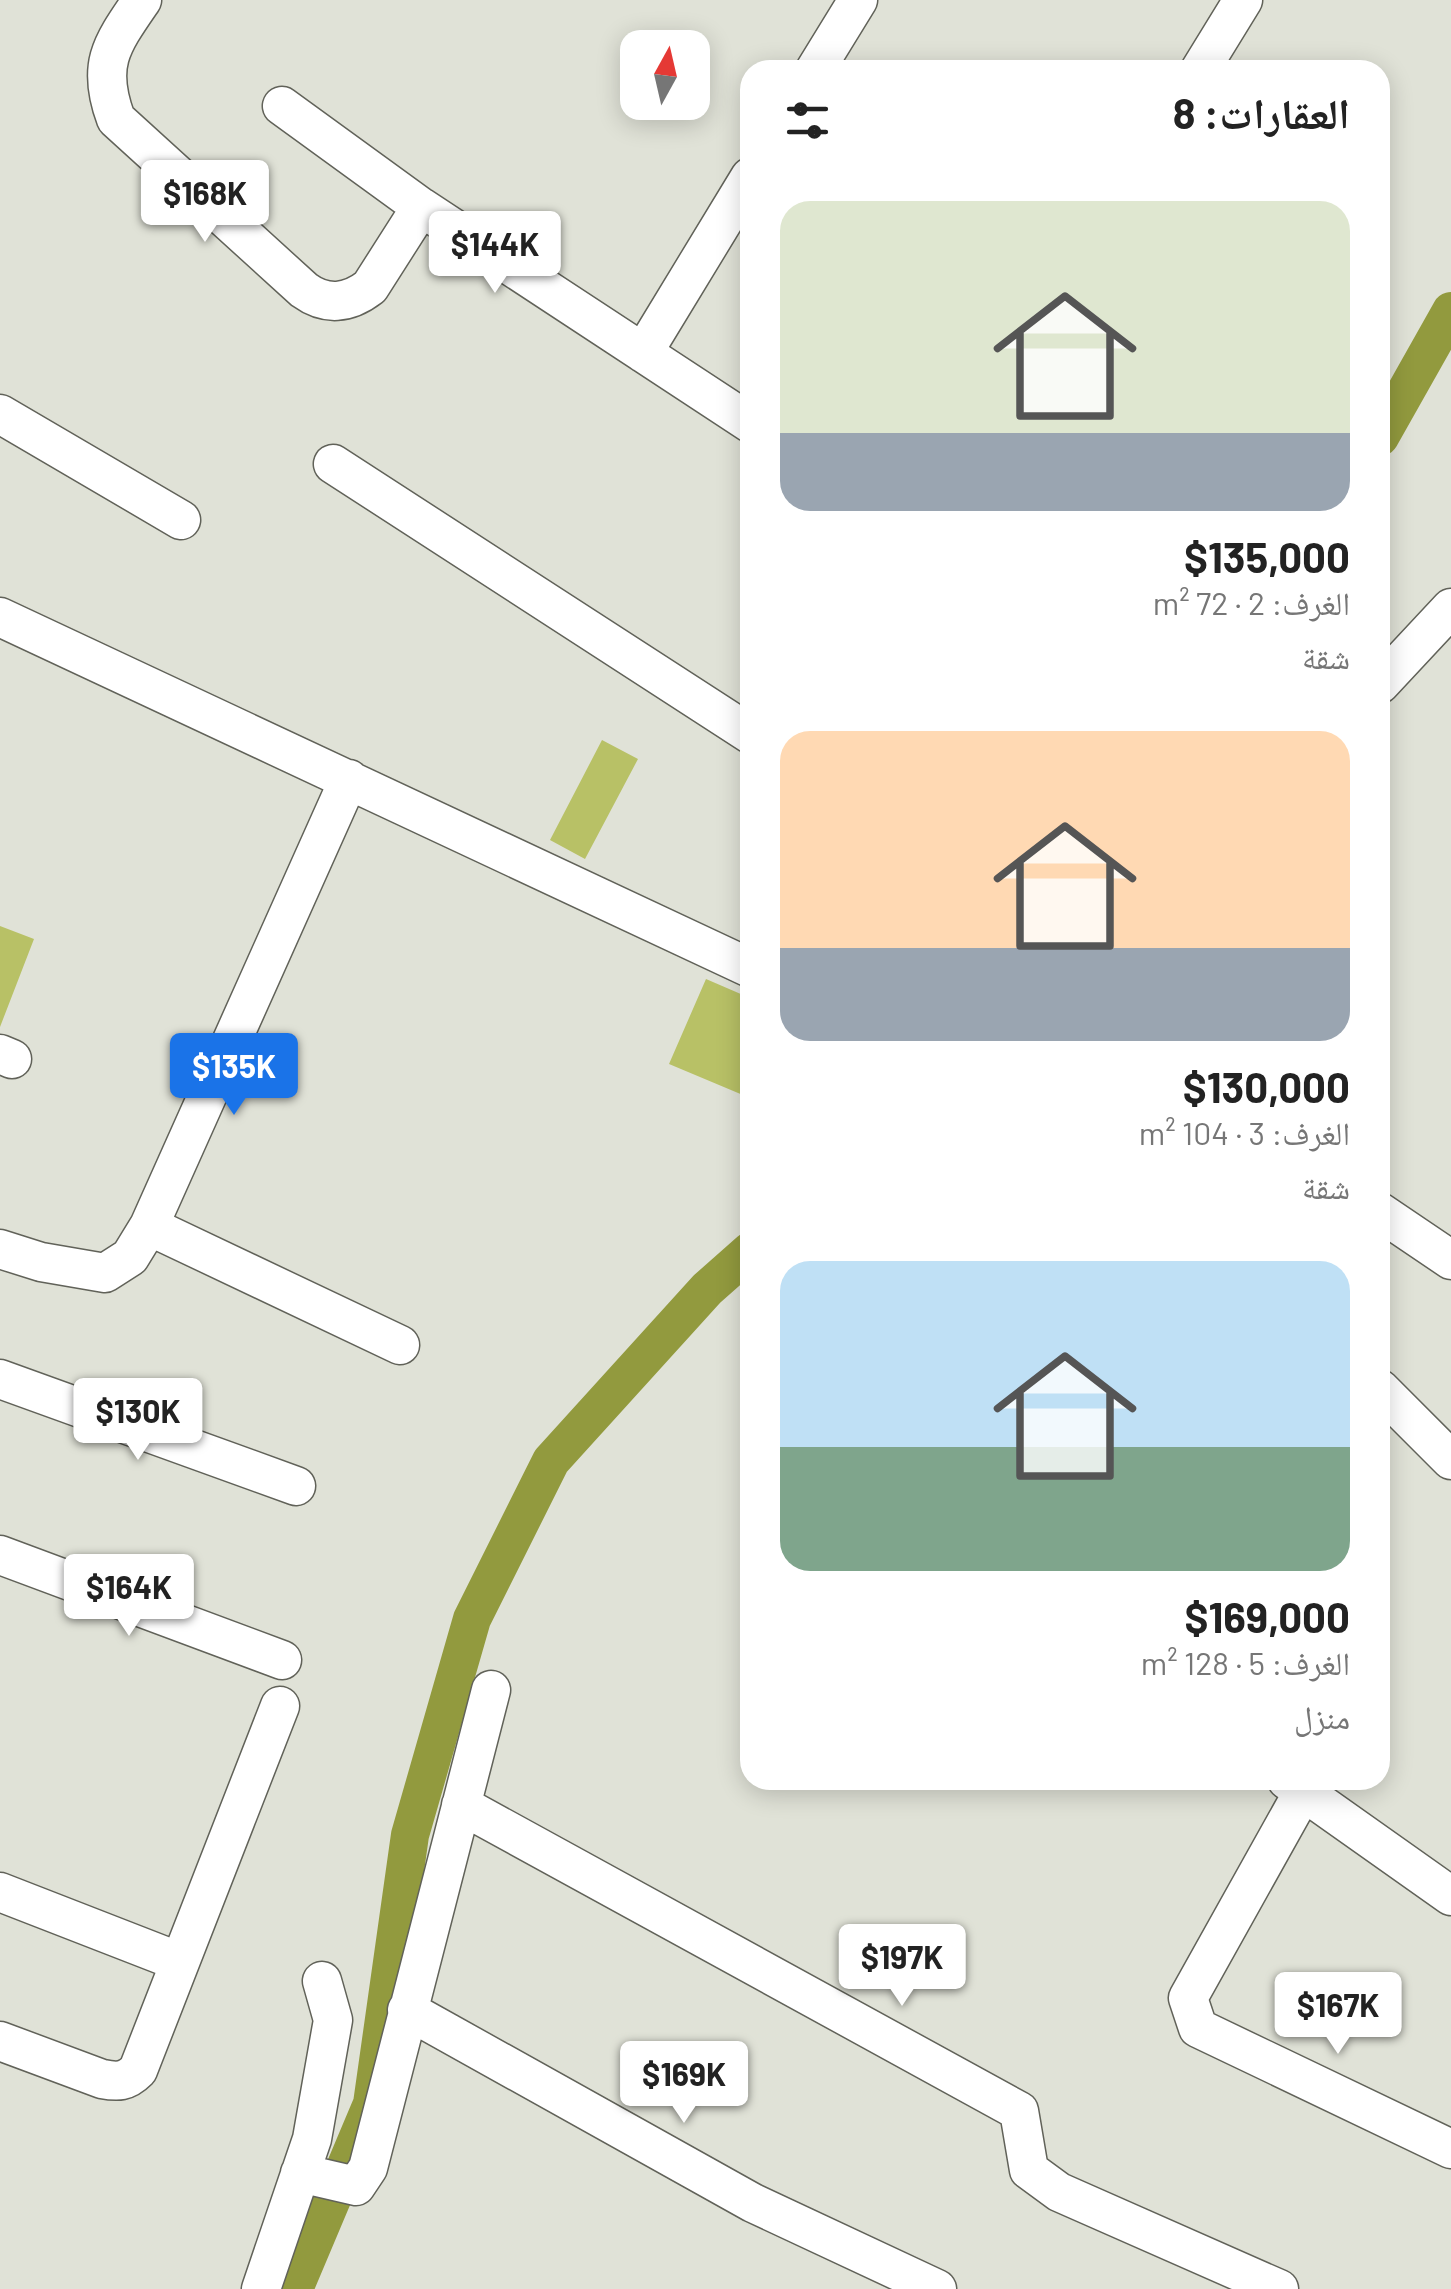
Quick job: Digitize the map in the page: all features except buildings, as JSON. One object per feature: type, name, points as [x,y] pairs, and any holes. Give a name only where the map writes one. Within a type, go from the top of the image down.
[{"type":"street","points":[[142,0],[120,31],[108,58],[106,91],[116,119],[304,290],[314,297],[337,302],[360,294],[370,286],[421,207]]},
{"type":"street","points":[[821,60],[858,0]]},
{"type":"street","points":[[1206,60],[1243,0]]},
{"type":"street","points":[[282,106],[421,207],[740,416]]},
{"type":"street","points":[[643,353],[740,193]]},
{"type":"street","points":[[0,414],[181,520]]},
{"type":"street","points":[[333,464],[740,728]]},
{"type":"street","points":[[1390,673],[1451,608]]},
{"type":"street","points":[[0,617],[740,963]]},
{"type":"street","points":[[0,1250],[105,1273],[130,1257],[148,1226],[348,779]]},
{"type":"street","points":[[1390,1219],[1451,1260]]},
{"type":"street","points":[[148,1226],[400,1345]]},
{"type":"street","points":[[0,1379],[296,1486]]},
{"type":"street","points":[[1390,1399],[1451,1460]]},
{"type":"street","points":[[0,1555],[282,1660]]},
{"type":"street","points":[[300,2173],[356,2186],[368,2168],[491,1690]]},
{"type":"street","points":[[0,2041],[102,2080],[118,2082],[138,2070],[280,1706]]},
{"type":"street","points":[[1293,1790],[1188,1998],[1198,2028],[1451,2149]]},
{"type":"street","points":[[1301,1790],[1451,1896]]},
{"type":"street","points":[[461,1805],[1019,2111],[1028,2170],[1058,2192],[1279,2289]]},
{"type":"street","points":[[0,1892],[180,1962]]},
{"type":"street","points":[[261,2289],[312,2139],[333,2020],[322,1981]]},
{"type":"street","points":[[407,2010],[752,2203],[937,2289]]},
{"type":"waterway","points":[[1390,419],[1451,311]]},
{"type":"waterway","points":[[294,2289],[372,2104],[410,1835],[472,1619],[551,1461],[707,1289],[740,1260]]}]
